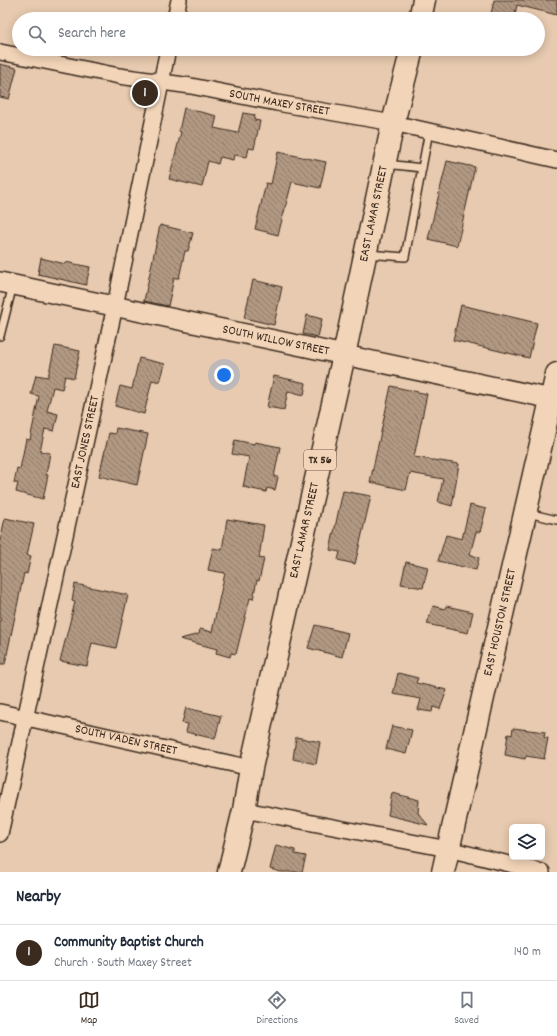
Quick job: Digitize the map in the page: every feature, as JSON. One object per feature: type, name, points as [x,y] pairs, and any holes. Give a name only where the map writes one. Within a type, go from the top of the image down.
[{"type":"main road","points":[[421,12],[424,0]]},
{"type":"main road","name":"EAST LAMAR STREET","points":[[229,872],[344,355],[393,123],[410,56]]},
{"type":"main road","name":"EAST HOUSTON STREET","points":[[443,872],[526,513],[554,399],[557,374]]},
{"type":"street","points":[[176,12],[179,0]]},
{"type":"street","name":"SOUTH MAXEY STREET","points":[[0,52],[12,54]]},
{"type":"street","name":"SOUTH MAXEY STREET","points":[[20,56],[119,76],[393,123],[557,160]]},
{"type":"street","name":"EAST JONES STREET","points":[[0,834],[24,718],[115,306],[167,56]]},
{"type":"street","name":"SOUTH WILLOW STREET","points":[[7,283],[554,399]]},
{"type":"street","name":"SOUTH VADEN STREET","points":[[0,712],[251,768]]},
{"type":"street","points":[[244,810],[448,850],[542,872]]},
{"type":"lane","points":[[365,254],[405,257],[429,131]]},
{"type":"lane","points":[[384,164],[422,168]]},
{"type":"lane","points":[[0,336],[7,283]]},
{"type":"lane","points":[[526,513],[557,520]]},
{"type":"building","points":[[494,0],[557,0],[557,15],[517,5],[516,12],[491,12]]},
{"type":"building","points":[[0,64],[17,68],[9,99],[0,97]]},
{"type":"building","points":[[184,108],[217,116],[214,128],[238,133],[243,113],[255,115],[254,120],[260,121],[254,149],[249,148],[247,157],[234,155],[233,160],[220,157],[218,164],[208,161],[202,187],[169,179],[181,132],[179,131]]},
{"type":"building","points":[[278,152],[326,162],[320,188],[292,182],[278,235],[255,229],[266,183],[271,184]]},
{"type":"building","points":[[447,161],[475,167],[457,246],[428,239]]},
{"type":"building","points":[[160,225],[193,233],[188,251],[185,251],[179,278],[174,278],[168,306],[144,301]]},
{"type":"building","points":[[41,258],[65,264],[65,262],[90,267],[86,285],[38,274]]},
{"type":"building","points":[[253,280],[282,287],[274,325],[244,318]]},
{"type":"building","points":[[461,305],[537,323],[529,358],[453,340]]},
{"type":"building","points":[[307,315],[322,319],[318,337],[303,334]]},
{"type":"building","points":[[55,346],[80,351],[74,378],[65,376],[62,389],[53,387],[47,411],[58,414],[54,431],[45,429],[40,451],[50,453],[46,475],[48,475],[43,499],[16,492],[18,483],[14,483],[17,468],[20,469],[26,439],[30,440],[39,396],[31,394],[36,375],[48,377]]},
{"type":"building","points":[[139,358],[165,364],[160,382],[152,380],[144,414],[115,406],[120,386],[132,389]]},
{"type":"building","points":[[274,376],[306,383],[304,395],[288,391],[284,410],[267,407]]},
{"type":"building","points":[[391,386],[427,394],[414,457],[459,464],[452,506],[438,502],[443,479],[410,473],[406,490],[370,482]]},
{"type":"building","points":[[116,428],[148,434],[137,485],[99,476],[109,433],[115,434]]},
{"type":"building","points":[[235,440],[280,447],[274,477],[278,477],[275,490],[267,488],[266,492],[243,487],[249,457],[232,454]]},
{"type":"building","points":[[343,491],[371,496],[355,564],[338,560],[340,552],[330,550]]},
{"type":"building","points":[[470,505],[486,509],[480,532],[476,532],[470,554],[479,558],[476,570],[438,561],[446,535],[462,539]]},
{"type":"building","points":[[5,518],[34,524],[27,555],[31,556],[27,574],[24,573],[5,664],[0,664],[0,541]]},
{"type":"building","points":[[227,519],[264,525],[259,558],[264,559],[259,581],[257,580],[253,599],[250,598],[236,654],[231,653],[230,657],[216,653],[217,649],[180,639],[199,634],[200,629],[212,632],[225,573],[208,570],[213,548],[222,550]]},
{"type":"building","points":[[406,562],[428,567],[423,588],[401,584]]},
{"type":"building","points":[[75,584],[128,595],[116,648],[92,643],[87,666],[60,661],[75,602],[72,601]]},
{"type":"building","points":[[433,606],[445,609],[446,606],[473,612],[468,633],[427,624]]},
{"type":"building","points":[[315,625],[348,633],[342,657],[308,648]]},
{"type":"building","points":[[398,673],[418,678],[416,683],[447,690],[440,709],[433,707],[432,712],[418,710],[421,699],[393,694]]},
{"type":"building","points":[[186,708],[221,716],[215,739],[186,732],[188,724],[182,723]]},
{"type":"building","points":[[392,726],[412,730],[406,754],[386,749]]},
{"type":"building","points":[[513,728],[545,732],[544,738],[548,738],[544,759],[526,756],[525,759],[505,755],[508,734],[512,735]]},
{"type":"building","points":[[296,737],[320,742],[316,764],[293,759]]},
{"type":"building","points":[[392,793],[419,800],[418,813],[428,825],[388,815]]},
{"type":"building","points":[[276,845],[295,850],[295,854],[306,856],[302,872],[281,872],[270,869]]},
{"type":"place","name":"Community Baptist Church","points":[[145,93]]}]
